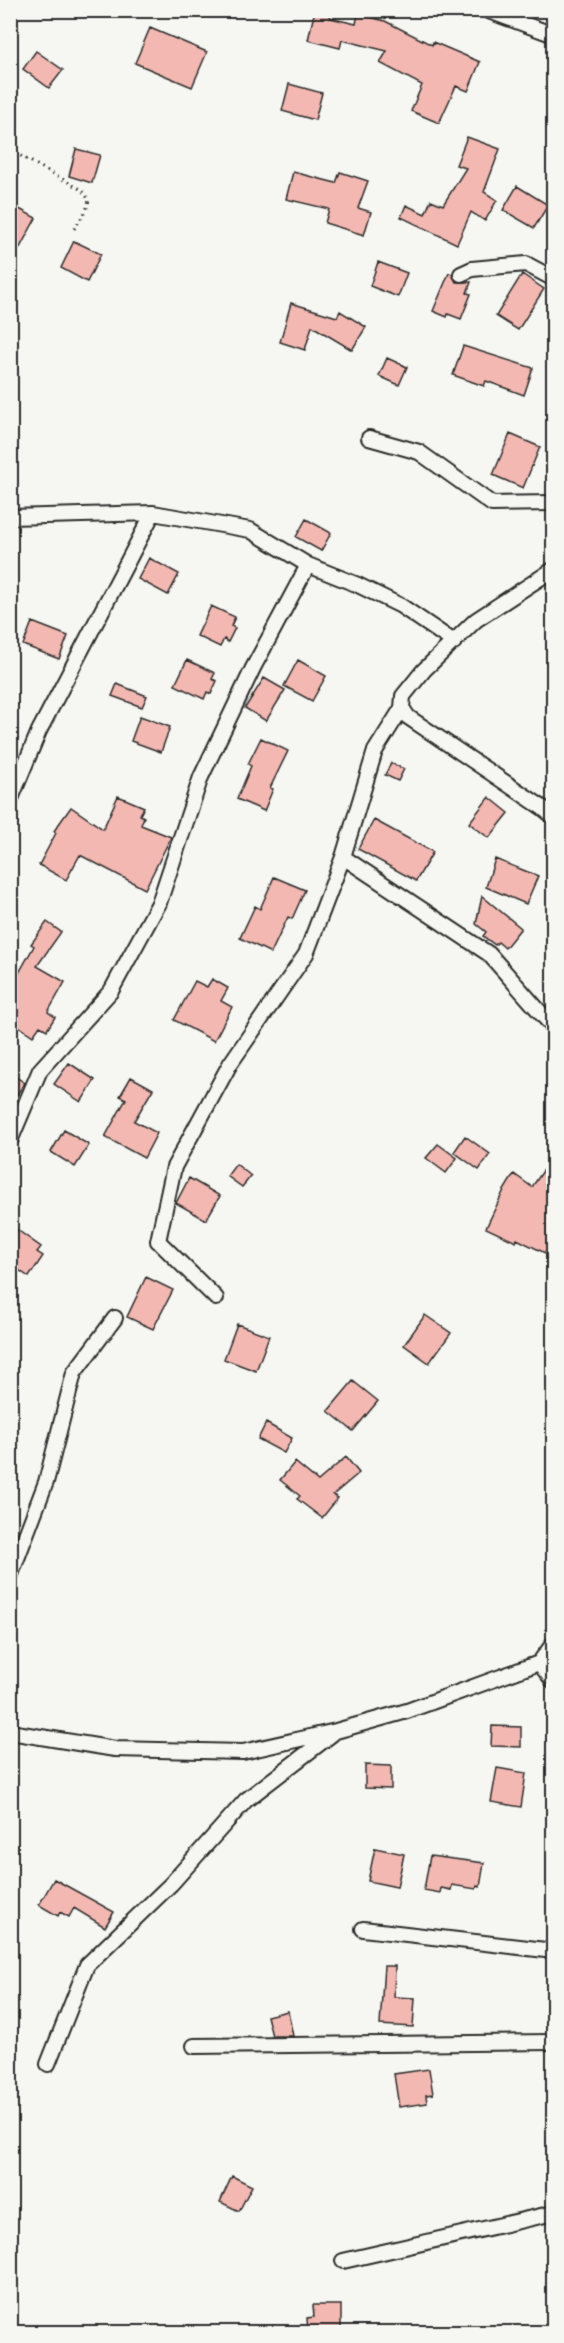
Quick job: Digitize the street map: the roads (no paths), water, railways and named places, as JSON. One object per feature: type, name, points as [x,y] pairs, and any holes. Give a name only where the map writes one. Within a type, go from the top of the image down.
[{"type":"street","points":[[486,10],[505,13],[554,35]]},
{"type":"street","points":[[461,274],[472,269],[526,264],[554,279]]},
{"type":"street","points":[[369,438],[419,452],[492,504],[554,503]]},
{"type":"street","points":[[10,801],[39,731],[153,513]]},
{"type":"street","points":[[10,517],[153,513],[250,530],[308,565],[358,585],[401,606],[454,642]]},
{"type":"street","points":[[10,1141],[40,1070],[111,991],[159,903],[201,777],[253,668],[308,565]]},
{"type":"street","points":[[216,1298],[158,1241],[174,1167],[230,1064],[306,954],[343,857],[375,751],[402,708],[403,696],[424,670],[476,620],[554,569]]},
{"type":"street","points":[[402,708],[408,717],[554,817]]},
{"type":"street","points":[[343,857],[489,954],[554,1028]]},
{"type":"street","points":[[10,1577],[46,1482],[74,1373],[115,1318]]},
{"type":"street","points":[[10,1732],[115,1749],[243,1752],[407,1712],[539,1663],[554,1643]]},
{"type":"street","points":[[539,1663],[554,1682]]},
{"type":"street","points":[[48,2064],[87,1965],[171,1884],[246,1800],[336,1731]]},
{"type":"street","points":[[363,1929],[554,1951]]},
{"type":"street","points":[[194,2046],[554,2042]]},
{"type":"street","points":[[343,2261],[554,2213]]}]
